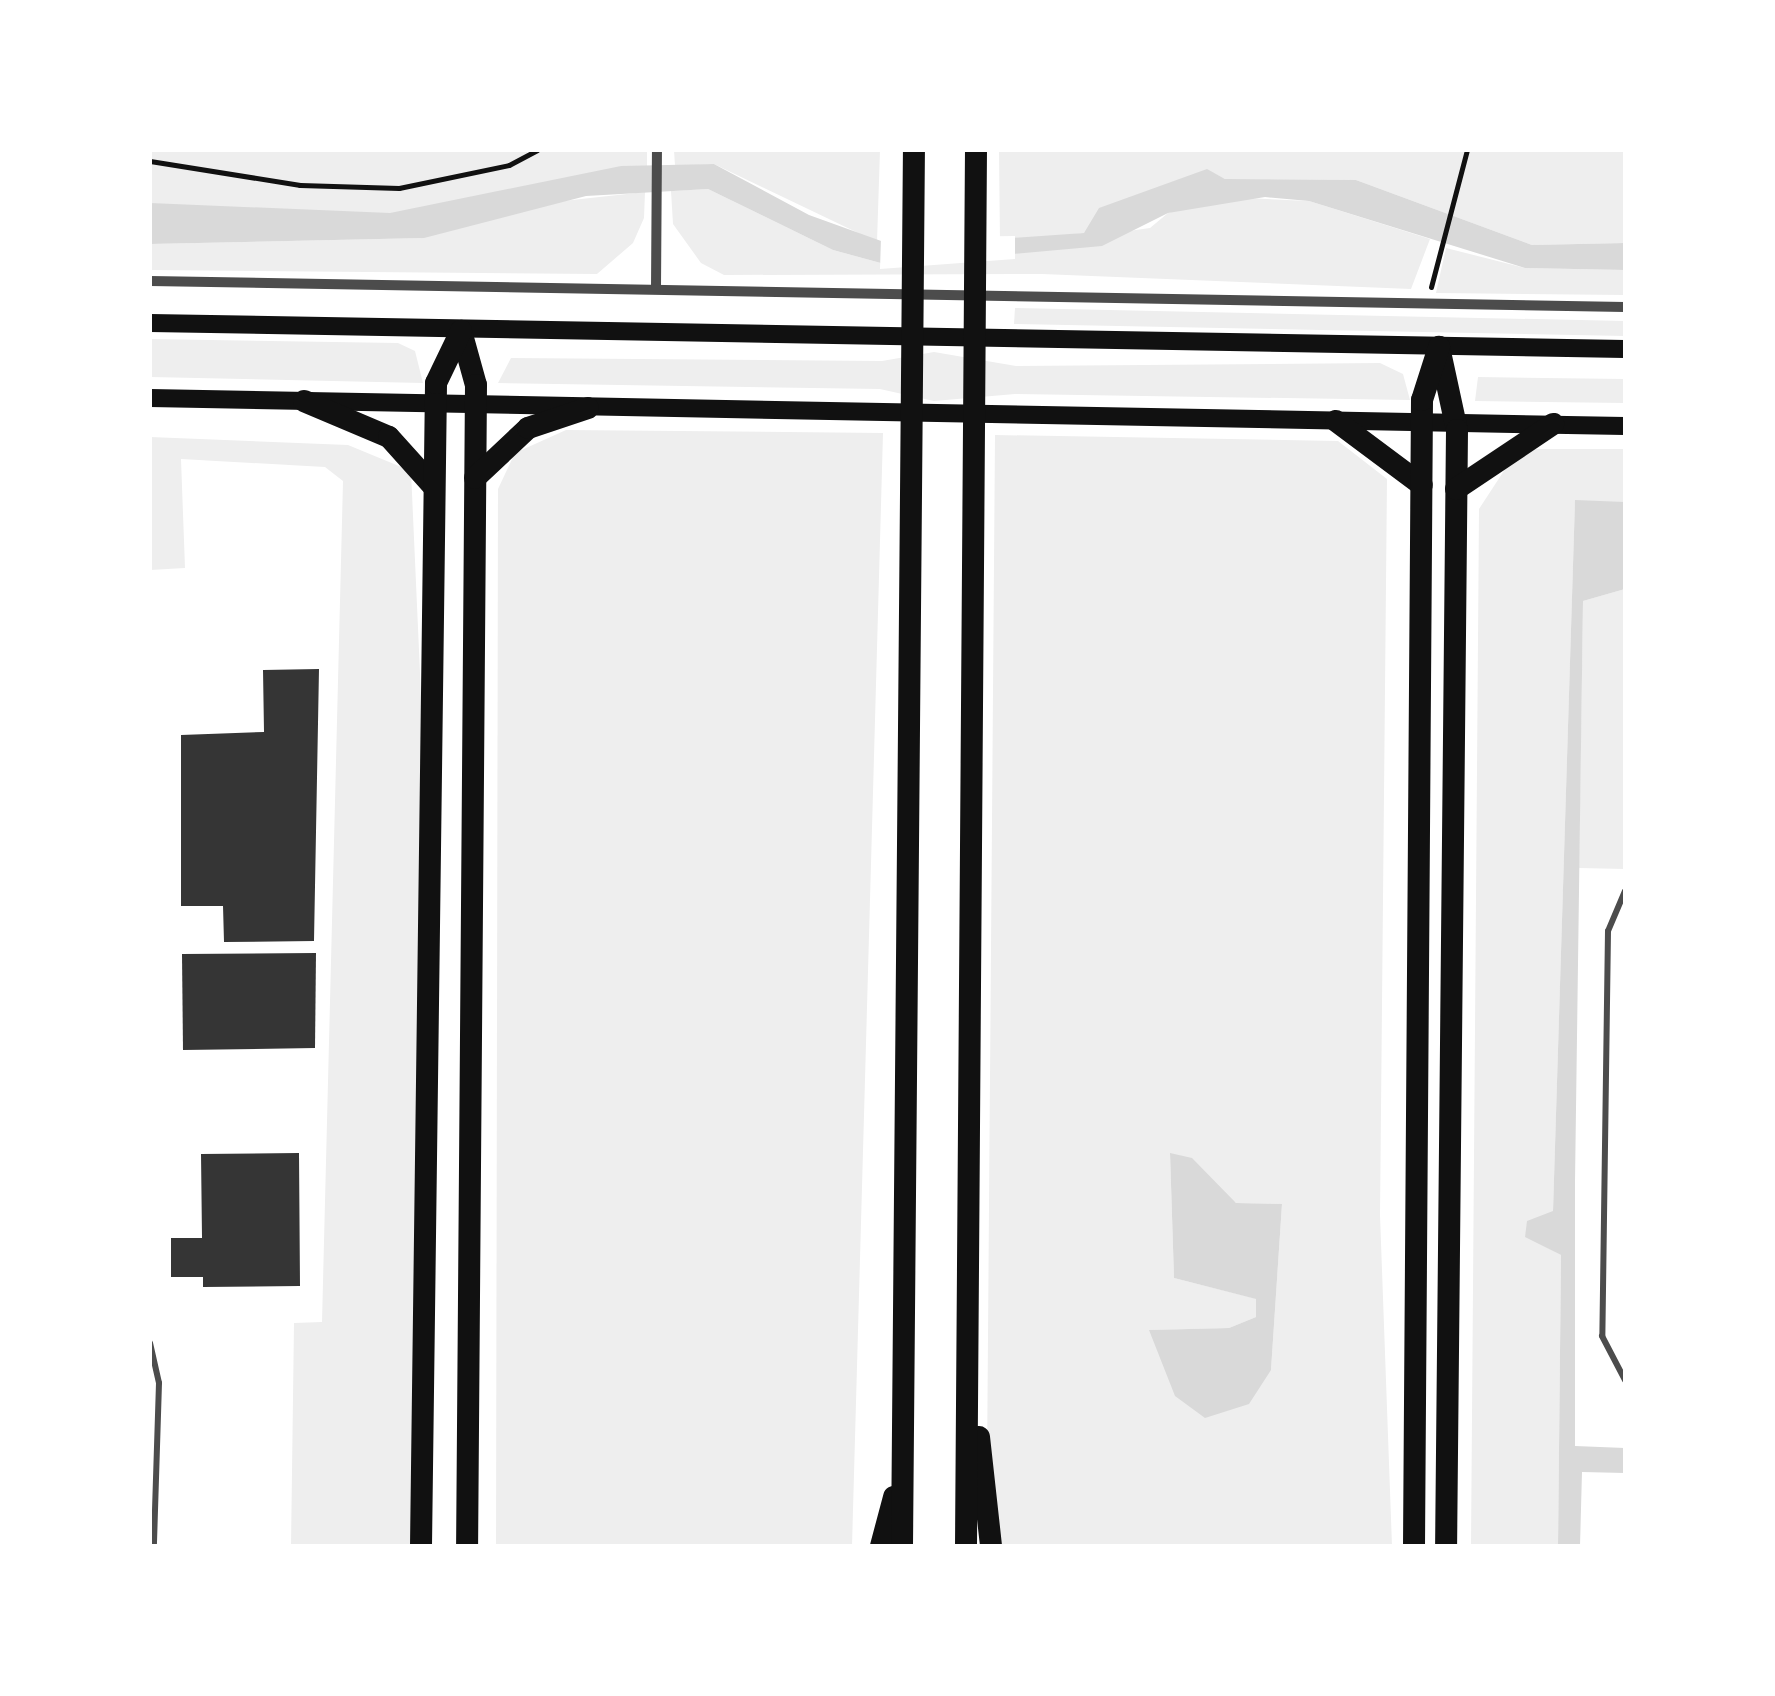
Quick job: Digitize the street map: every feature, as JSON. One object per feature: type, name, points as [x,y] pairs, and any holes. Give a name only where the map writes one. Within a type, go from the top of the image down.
[{"type":"highway","points":[[902,1546],[914,150]]},
{"type":"highway","points":[[966,1546],[976,150]]},
{"type":"highway","points":[[421,1546],[435,404],[460,330]]},
{"type":"highway","points":[[460,330],[476,405],[467,1546]]},
{"type":"highway","points":[[1414,1546],[1422,422],[1439,347]]},
{"type":"highway","points":[[1439,347],[1456,422],[1446,1546]]},
{"type":"highway","points":[[304,402],[389,437],[434,487]]},
{"type":"highway","points":[[475,478],[528,428],[588,408]]},
{"type":"highway","points":[[1336,421],[1422,485]]},
{"type":"highway","points":[[1456,489],[1552,424]]},
{"type":"highway","points":[[967,1329],[991,1546]]},
{"type":"highway","points":[[881,1546],[903,1460]]},
{"type":"main road","points":[[150,323],[1625,349]]},
{"type":"main road","points":[[150,398],[1625,426]]},
{"type":"street","points":[[656,288],[658,155]]},
{"type":"street","points":[[150,281],[1625,307]]},
{"type":"lane","points":[[1625,891],[1608,931],[1602,1336],[1625,1380]]},
{"type":"lane","points":[[150,1343],[159,1383],[154,1546]]},
{"type":"path","points":[[150,161],[300,185],[399,188],[509,165],[536,150]]},
{"type":"path","points":[[1426,304],[1467,150]]},
{"type":"shaded area","points":[[150,150],[647,150],[647,166],[621,166],[563,201],[645,192],[644,218],[633,243],[597,274],[150,270],[150,244],[424,238],[150,220]]},
{"type":"shaded area","points":[[674,150],[880,150],[877,242],[714,164],[675,166]]},
{"type":"shaded area","points":[[999,150],[1625,150],[1625,243],[1532,245],[1356,180],[1225,179],[1207,170],[1084,233],[1000,243]]},
{"type":"shaded area","points":[[714,164],[809,215],[895,246],[1084,233],[1099,208],[1207,169],[1225,179],[1356,180],[1532,245],[1625,243],[1625,270],[1525,268],[1309,201],[1265,197],[1168,213],[1102,246],[888,265],[833,250],[708,189],[586,196],[424,238],[150,244],[150,203],[390,213],[621,166]]},
{"type":"shaded area","points":[[708,189],[833,250],[888,265],[1150,228],[1168,213],[1225,197],[1309,201],[1430,239],[1411,289],[1042,274],[724,275],[701,263],[673,224],[671,191]]},
{"type":"shaded area","points":[[1446,248],[1525,268],[1625,270],[1625,295],[1436,293]]},
{"type":"shaded area","points":[[1015,308],[1625,321],[1625,336],[1014,324]]},
{"type":"shaded area","points":[[150,339],[398,343],[415,351],[423,383],[150,377]]},
{"type":"shaded area","points":[[934,352],[1016,366],[1380,363],[1403,374],[1410,400],[1015,394],[934,401],[880,389],[498,383],[511,358],[882,361]]},
{"type":"shaded area","points":[[1478,377],[1625,379],[1625,403],[1475,401]]},
{"type":"shaded area","points":[[566,430],[883,433],[852,1546],[496,1546],[498,489],[515,453]]},
{"type":"shaded area","points":[[995,435],[1338,441],[1387,479],[1380,1215],[1392,1546],[996,1546],[987,1465]],"holes":[[[1170,1154],[1236,1203],[1282,1204],[1271,1370],[1150,1330],[1229,1328],[1256,1317],[1257,1299],[1174,1278]]]},
{"type":"shaded area","points":[[150,437],[348,445],[411,471],[421,695],[419,1546],[291,1546],[294,1323],[322,1322],[343,481],[325,467],[181,459],[185,568],[150,570]]},
{"type":"shaded area","points":[[1536,449],[1625,449],[1625,503],[1575,501],[1553,1212],[1525,1236],[1561,1255],[1558,1546],[1471,1546],[1479,509],[1511,460]]},
{"type":"shaded area","points":[[1575,500],[1625,502],[1625,589],[1583,601],[1575,1446],[1625,1448],[1625,1473],[1582,1472],[1580,1546],[1558,1546],[1561,1255],[1525,1237],[1527,1221],[1553,1211]]},
{"type":"shaded area","points":[[1625,589],[1625,869],[1579,868],[1583,601]]},
{"type":"shaded area","points":[[1170,1153],[1192,1158],[1236,1203],[1282,1204],[1271,1370],[1249,1404],[1205,1418],[1175,1396],[1149,1330],[1229,1328],[1256,1317],[1256,1299],[1174,1278]]},
{"type":"pier","points":[[1015,236],[1015,259],[880,269],[881,238]]},
{"type":"building","points":[[319,669],[314,941],[224,942],[223,906],[181,906],[181,735],[264,732],[263,670]]},
{"type":"building","points":[[316,953],[315,1048],[183,1050],[182,954]]},
{"type":"building","points":[[299,1153],[300,1286],[203,1287],[203,1277],[171,1277],[171,1238],[202,1238],[201,1154]]}]
